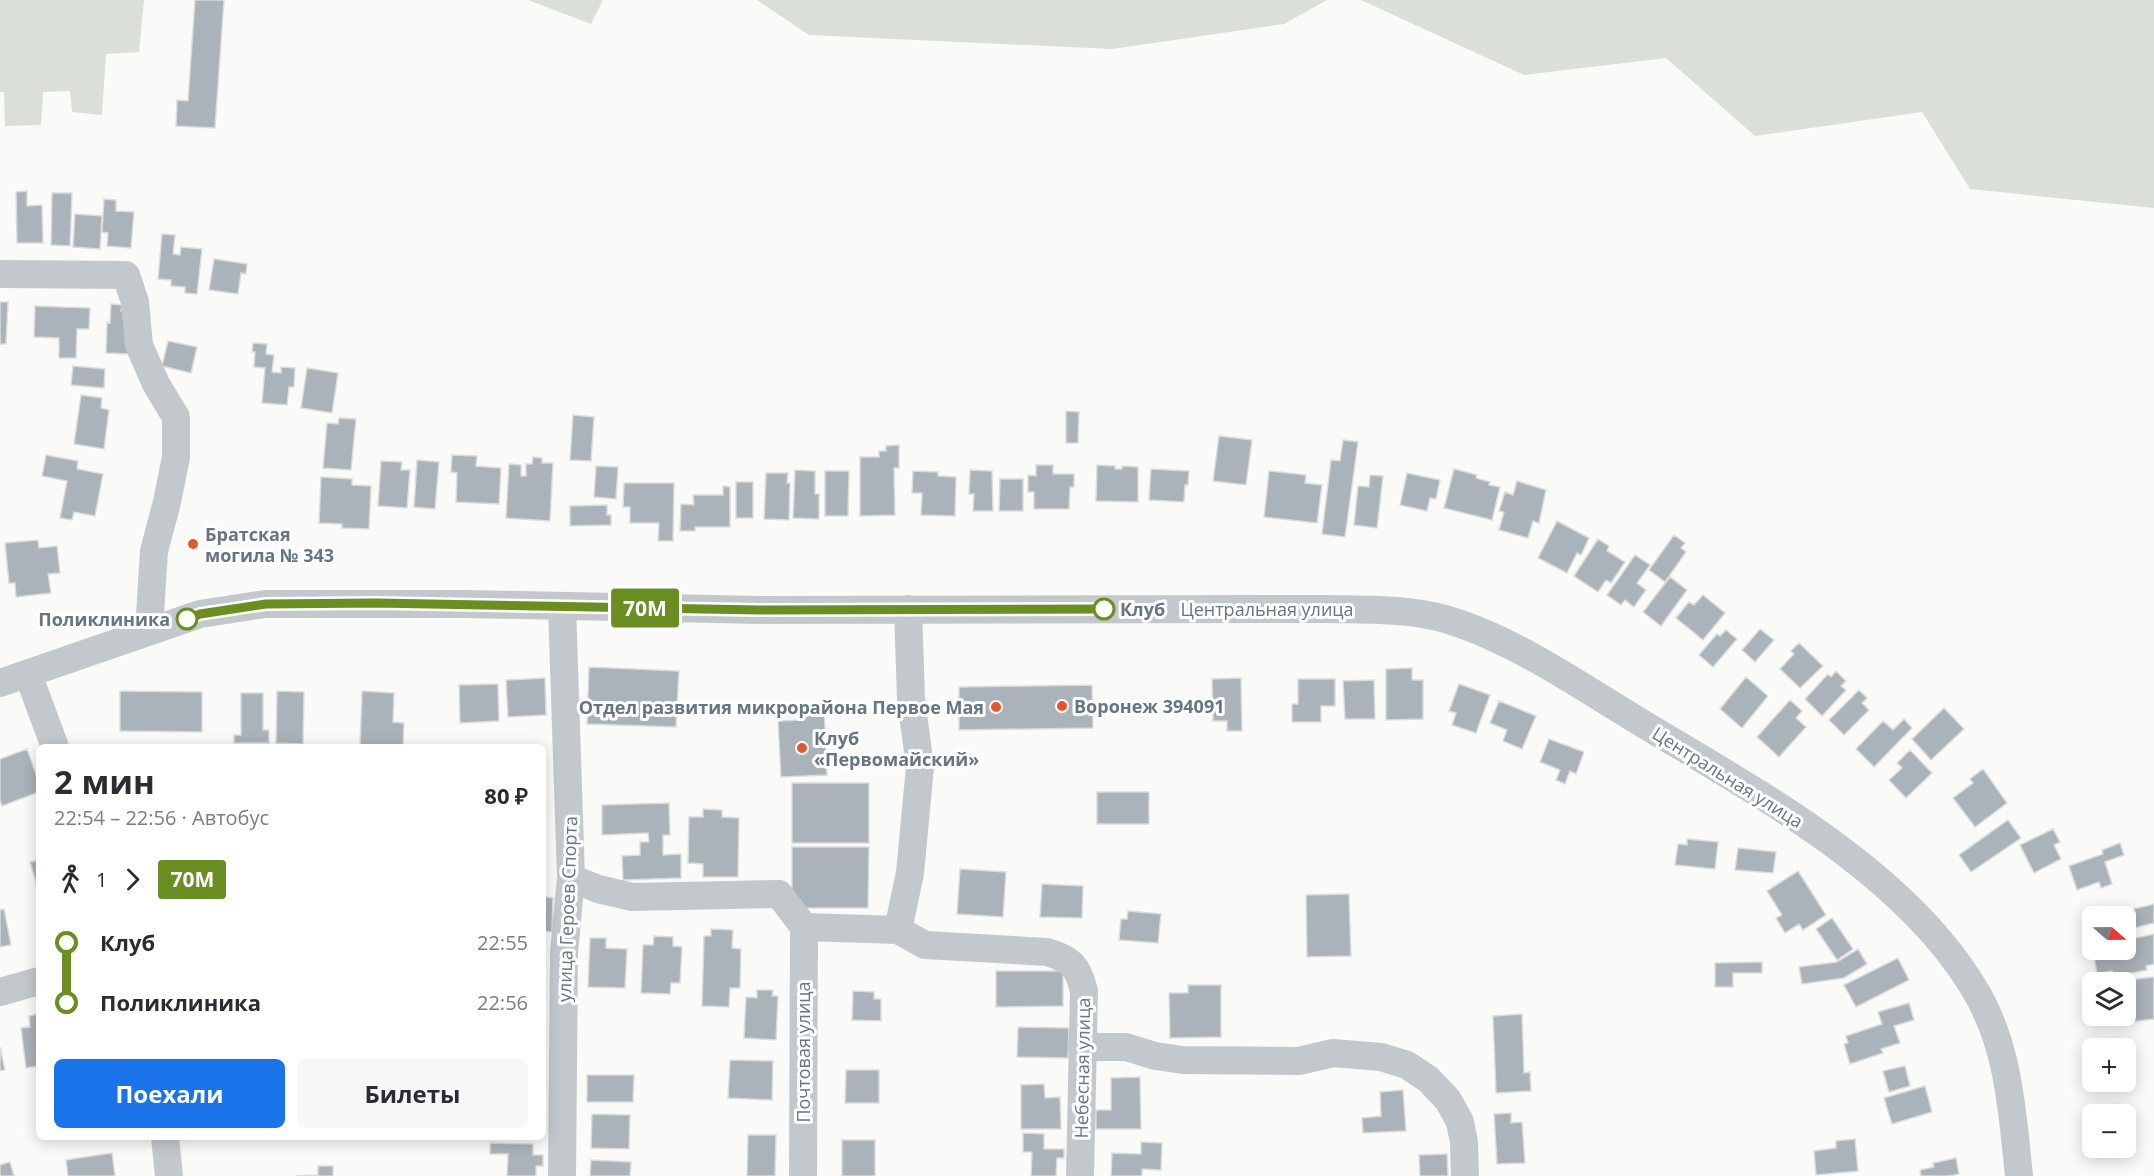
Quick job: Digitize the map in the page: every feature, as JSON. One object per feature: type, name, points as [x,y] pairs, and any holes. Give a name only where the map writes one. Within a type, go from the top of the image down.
[{"type":"street","points":[[0,274],[126,275],[135,302],[139,345],[156,384],[176,417],[176,457],[154,551],[149,631]]},
{"type":"street","name":"Центральная улица","points":[[0,683],[200,614],[266,604],[376,603],[760,610],[1410,610],[1461,624],[1513,647],[1573,680],[1773,803],[1844,853],[1903,901],[1952,955],[1991,1019],[2004,1059],[2019,1176]]},
{"type":"street","name":"улица Героев Спорта","points":[[562,606],[571,878],[564,953],[562,1176]]},
{"type":"street","points":[[571,878],[598,889],[632,897],[779,894],[804,927],[897,930],[910,873],[920,767],[911,699],[908,609]]},
{"type":"street","points":[[28,674],[54,744]]},
{"type":"street","name":"Почтовая улица","points":[[803,1176],[804,927]]},
{"type":"street","name":"Небесная улица","points":[[897,930],[925,945],[1047,952],[1062,956],[1072,963],[1080,975],[1084,991],[1080,1176]]},
{"type":"street","points":[[0,992],[36,982]]},
{"type":"street","points":[[1082,1047],[1126,1047],[1155,1056],[1183,1060],[1299,1061],[1333,1053],[1381,1057],[1407,1065],[1428,1078],[1448,1100],[1460,1122],[1464,1142],[1465,1176]]},
{"type":"street","points":[[165,1140],[169,1176]]},
{"type":"shaded area","points":[[0,0],[144,0],[139,52],[106,54],[102,115],[72,112],[70,91],[43,92],[41,125],[5,126],[4,92],[0,92]]},
{"type":"shaded area","points":[[528,0],[603,0],[591,24]]},
{"type":"shaded area","points":[[757,0],[1327,0],[1284,24],[1112,49],[809,35]]},
{"type":"shaded area","points":[[1361,0],[2154,0],[2154,208],[1970,189],[1922,112],[1755,136],[1666,58],[1524,75]]},
{"type":"building","points":[[195,0],[224,0],[215,128],[176,126],[177,100],[188,101]]},
{"type":"building","points":[[27,191],[27,206],[42,205],[43,243],[17,243],[16,192]]},
{"type":"building","points":[[52,193],[72,193],[70,246],[51,245]]},
{"type":"building","points":[[104,199],[116,200],[116,211],[134,212],[131,248],[107,246],[108,233],[102,232]]},
{"type":"building","points":[[75,214],[102,216],[100,249],[73,247]]},
{"type":"building","points":[[162,234],[175,235],[173,254],[180,255],[181,247],[202,249],[197,294],[185,293],[185,287],[171,286],[171,280],[158,279]]},
{"type":"building","points":[[214,259],[247,264],[246,274],[241,273],[238,294],[209,290]]},
{"type":"building","points":[[0,302],[8,302],[6,344],[0,344]]},
{"type":"building","points":[[111,304],[122,305],[121,311],[130,311],[129,354],[106,353],[107,322],[110,323]]},
{"type":"building","points":[[35,306],[90,308],[89,329],[77,329],[76,358],[59,358],[59,338],[34,337]]},
{"type":"building","points":[[168,341],[197,347],[191,373],[162,366]]},
{"type":"building","points":[[253,343],[267,344],[266,354],[274,355],[272,372],[281,373],[281,367],[295,368],[294,387],[289,387],[287,405],[262,403],[265,368],[254,367]]},
{"type":"building","points":[[73,366],[105,369],[104,388],[71,385]]},
{"type":"building","points":[[307,368],[338,373],[332,413],[301,408]]},
{"type":"building","points":[[81,395],[102,398],[101,408],[109,410],[104,449],[74,444]]},
{"type":"building","points":[[1066,411],[1079,412],[1078,443],[1066,443]]},
{"type":"building","points":[[573,415],[594,417],[591,461],[570,460]]},
{"type":"building","points":[[339,418],[356,419],[351,470],[323,468],[327,423],[338,424]]},
{"type":"building","points":[[1219,436],[1252,440],[1246,485],[1213,481]]},
{"type":"building","points":[[1343,440],[1358,442],[1345,537],[1322,534],[1331,460],[1340,461]]},
{"type":"building","points":[[899,445],[899,468],[894,468],[895,515],[860,516],[860,457],[879,457],[879,451],[886,451],[886,446]]},
{"type":"building","points":[[46,455],[78,461],[77,469],[103,474],[95,516],[74,512],[72,520],[60,518],[67,481],[42,476]]},
{"type":"building","points":[[452,455],[477,456],[476,466],[501,468],[499,504],[456,502],[457,473],[451,472]]},
{"type":"building","points":[[533,457],[542,458],[542,463],[553,463],[550,521],[506,518],[509,464],[521,465],[521,476],[526,476],[526,464],[532,464]]},
{"type":"building","points":[[417,460],[439,462],[435,509],[414,507]]},
{"type":"building","points":[[381,461],[402,462],[401,470],[410,470],[407,508],[378,506]]},
{"type":"building","points":[[1036,465],[1053,465],[1053,474],[1074,474],[1074,487],[1070,487],[1069,509],[1034,509],[1034,492],[1028,492],[1028,475],[1036,476]]},
{"type":"building","points":[[1097,465],[1115,466],[1115,469],[1122,469],[1122,466],[1138,467],[1138,502],[1096,501]]},
{"type":"building","points":[[596,466],[618,467],[616,499],[594,497]]},
{"type":"building","points":[[1151,469],[1189,471],[1184,502],[1149,500]]},
{"type":"building","points":[[1454,469],[1477,475],[1476,478],[1490,482],[1489,485],[1500,487],[1492,520],[1444,508]]},
{"type":"building","points":[[795,470],[815,471],[815,494],[819,494],[819,519],[793,518]]},
{"type":"building","points":[[970,470],[992,471],[993,511],[973,511],[974,494],[969,494]]},
{"type":"building","points":[[825,471],[849,471],[848,516],[825,516]]},
{"type":"building","points":[[913,471],[938,472],[938,476],[956,477],[955,516],[921,515],[922,493],[912,493]]},
{"type":"building","points":[[1269,471],[1306,475],[1305,483],[1322,485],[1317,523],[1264,517]]},
{"type":"building","points":[[766,473],[788,473],[789,520],[764,519]]},
{"type":"building","points":[[1407,473],[1440,480],[1436,499],[1430,498],[1427,511],[1400,505]]},
{"type":"building","points":[[1370,475],[1383,476],[1377,528],[1354,525],[1358,486],[1369,487]]},
{"type":"building","points":[[321,477],[352,479],[352,485],[371,486],[369,529],[342,528],[342,524],[319,523]]},
{"type":"building","points":[[1000,479],[1023,479],[1023,511],[999,511]]},
{"type":"building","points":[[1517,481],[1546,490],[1539,523],[1533,521],[1528,538],[1499,530],[1504,512],[1499,511],[1505,492],[1513,495]]},
{"type":"building","points":[[736,482],[753,482],[753,518],[736,518]]},
{"type":"building","points":[[624,483],[674,483],[673,541],[658,541],[659,523],[630,523],[630,507],[623,507]]},
{"type":"building","points":[[723,486],[730,487],[730,527],[695,527],[695,531],[680,531],[681,504],[694,505],[693,495],[723,495]]},
{"type":"building","points":[[607,505],[607,515],[611,515],[611,525],[570,526],[570,506]]},
{"type":"building","points":[[1557,521],[1589,538],[1581,555],[1577,553],[1567,573],[1538,558]]},
{"type":"building","points":[[1674,535],[1685,543],[1681,548],[1686,552],[1665,582],[1649,570]]},
{"type":"building","points":[[1598,539],[1609,546],[1607,551],[1625,562],[1611,583],[1606,580],[1598,592],[1574,576]]},
{"type":"building","points":[[38,540],[39,548],[57,546],[60,573],[48,574],[51,593],[16,597],[15,583],[9,583],[5,543]]},
{"type":"building","points":[[1635,555],[1650,565],[1637,583],[1646,590],[1634,607],[1625,600],[1621,605],[1607,595]]},
{"type":"building","points":[[1670,577],[1687,590],[1661,626],[1643,612]]},
{"type":"building","points":[[1703,595],[1725,613],[1703,640],[1676,618],[1689,602],[1694,605]]},
{"type":"building","points":[[1760,629],[1774,640],[1755,662],[1742,650]]},
{"type":"building","points":[[1726,630],[1737,639],[1713,667],[1699,655],[1717,634],[1720,636]]},
{"type":"building","points":[[1799,643],[1823,666],[1800,688],[1780,669],[1794,654],[1791,651]]},
{"type":"building","points":[[589,667],[679,671],[676,727],[587,724]]},
{"type":"building","points":[[1412,668],[1412,680],[1423,680],[1423,719],[1386,720],[1386,669]]},
{"type":"building","points":[[1836,671],[1846,681],[1841,686],[1846,690],[1822,716],[1805,699],[1828,674],[1831,677]]},
{"type":"building","points":[[1746,677],[1768,696],[1742,728],[1720,709]]},
{"type":"building","points":[[545,678],[546,715],[508,717],[506,680]]},
{"type":"building","points":[[1241,678],[1242,731],[1227,731],[1227,721],[1213,721],[1212,679]]},
{"type":"building","points":[[1298,679],[1335,679],[1335,706],[1321,706],[1321,722],[1292,722],[1292,704],[1298,704]]},
{"type":"building","points":[[1374,680],[1375,719],[1345,719],[1343,681]]},
{"type":"building","points":[[498,684],[499,721],[460,723],[459,685]]},
{"type":"building","points":[[1459,684],[1490,695],[1476,733],[1452,725],[1456,713],[1449,711]]},
{"type":"building","points":[[1092,685],[1093,728],[959,730],[959,687]]},
{"type":"building","points":[[1859,690],[1867,698],[1862,703],[1869,710],[1844,735],[1829,720]]},
{"type":"building","points":[[120,691],[202,692],[202,732],[120,731]]},
{"type":"building","points":[[277,691],[304,692],[303,744],[276,743]]},
{"type":"building","points":[[362,691],[394,693],[393,722],[404,723],[403,744],[360,744]]},
{"type":"building","points":[[241,693],[263,693],[263,730],[269,730],[269,743],[234,743],[234,735],[241,735]]},
{"type":"building","points":[[1790,700],[1802,711],[1796,718],[1806,727],[1779,757],[1757,737]]},
{"type":"building","points":[[1499,701],[1536,716],[1522,749],[1503,741],[1507,730],[1490,723]]},
{"type":"building","name":"Клуб «Первомайский»","points":[[824,705],[827,775],[781,777],[778,721],[800,720],[799,706]]},
{"type":"building","points":[[1944,708],[1964,729],[1931,760],[1912,739]]},
{"type":"building","points":[[1904,719],[1912,728],[1874,767],[1856,749],[1883,721],[1893,730]]},
{"type":"building","points":[[1549,739],[1584,752],[1576,774],[1570,771],[1565,784],[1556,780],[1560,770],[1540,762]]},
{"type":"building","points":[[27,749],[36,774],[36,793],[2,806],[0,759]]},
{"type":"building","points":[[1910,750],[1932,773],[1906,798],[1889,780],[1902,768],[1897,763]]},
{"type":"building","points":[[1983,769],[2007,803],[1975,827],[1953,798],[1973,783],[1970,779]]},
{"type":"building","points":[[792,783],[869,783],[869,843],[792,843]]},
{"type":"building","points":[[1097,792],[1149,792],[1149,824],[1097,824]]},
{"type":"building","points":[[669,803],[670,835],[663,835],[663,855],[681,854],[681,878],[623,880],[622,856],[640,855],[640,842],[649,842],[648,833],[602,835],[602,805]]},
{"type":"building","points":[[703,809],[722,810],[722,817],[739,818],[738,877],[703,877],[703,864],[688,863],[689,817],[703,817]]},
{"type":"building","points":[[2008,820],[2021,838],[1971,872],[1959,855]]},
{"type":"building","points":[[2053,829],[2060,842],[2054,845],[2061,859],[2034,873],[2020,845]]},
{"type":"building","points":[[1687,839],[1718,842],[1715,869],[1675,865],[1678,844],[1687,845]]},
{"type":"building","points":[[2120,843],[2124,855],[2105,862],[2112,884],[2101,888],[2099,882],[2077,890],[2069,866],[2103,854],[2102,850]]},
{"type":"building","points":[[792,847],[869,847],[868,908],[792,908]]},
{"type":"building","points":[[1738,848],[1776,852],[1773,873],[1735,870]]},
{"type":"building","points":[[36,861],[36,883],[30,862]]},
{"type":"building","points":[[960,869],[1006,872],[1003,917],[957,914]]},
{"type":"building","points":[[1798,871],[1826,915],[1803,930],[1799,924],[1785,933],[1776,918],[1782,915],[1767,891]]},
{"type":"building","points":[[1042,884],[1083,886],[1082,918],[1040,917]]},
{"type":"building","points":[[1349,894],[1351,956],[1307,957],[1306,895]]},
{"type":"building","points":[[546,897],[553,898],[552,932],[546,931]]},
{"type":"building","points":[[2154,904],[2154,923],[2136,928],[2136,908]]},
{"type":"building","points":[[4,909],[11,945],[0,947],[0,910]]},
{"type":"building","points":[[1128,911],[1161,914],[1158,943],[1119,940],[1121,919],[1127,919]]},
{"type":"building","points":[[1832,918],[1853,949],[1837,960],[1816,929]]},
{"type":"building","points":[[711,929],[733,930],[732,948],[741,949],[740,988],[730,988],[729,1007],[702,1006],[704,936],[711,936]]},
{"type":"building","points":[[2154,934],[2154,964],[2146,966],[2147,970],[2136,972],[2097,972],[2095,960],[2136,960],[2136,938]]},
{"type":"building","points":[[654,936],[673,937],[673,946],[682,947],[680,983],[671,983],[670,994],[641,993],[643,945],[653,945]]},
{"type":"building","points":[[590,938],[606,938],[606,948],[627,949],[625,988],[588,987]]},
{"type":"building","points":[[1858,949],[1867,964],[1844,978],[1802,984],[1799,967],[1837,962]]},
{"type":"building","points":[[1898,958],[1909,980],[1856,1007],[1844,985]]},
{"type":"building","points":[[1762,962],[1762,973],[1733,973],[1733,987],[1715,987],[1715,963]]},
{"type":"building","points":[[996,971],[1063,971],[1063,1006],[996,1007]]},
{"type":"building","points":[[2154,977],[2154,1019],[2136,1021],[2136,979]]},
{"type":"building","points":[[1188,985],[1221,985],[1221,1037],[1170,1038],[1169,993],[1188,993]]},
{"type":"building","points":[[757,990],[773,990],[772,996],[778,996],[776,1040],[744,1038],[746,997],[757,998]]},
{"type":"building","points":[[853,991],[874,992],[874,999],[881,999],[881,1021],[852,1020]]},
{"type":"building","points":[[1909,1003],[1914,1020],[1894,1026],[1900,1043],[1881,1049],[1883,1053],[1850,1064],[1844,1044],[1848,1043],[1846,1036],[1882,1024],[1878,1012]]},
{"type":"building","points":[[1522,1014],[1524,1073],[1530,1072],[1531,1091],[1496,1093],[1493,1016]]},
{"type":"building","points":[[36,1015],[36,1066],[26,1068],[21,1028],[30,1027],[29,1016]]},
{"type":"building","points":[[1018,1027],[1069,1028],[1068,1058],[1017,1057]]},
{"type":"building","points":[[0,1047],[5,1070],[0,1071]]},
{"type":"building","points":[[730,1060],[773,1061],[772,1100],[728,1098]]},
{"type":"building","points":[[1905,1066],[1910,1086],[1889,1092],[1883,1071]]},
{"type":"building","points":[[846,1070],[879,1070],[879,1103],[845,1103]]},
{"type":"building","points":[[587,1075],[634,1075],[633,1102],[587,1102]]},
{"type":"building","points":[[1140,1077],[1141,1129],[1096,1129],[1096,1110],[1111,1110],[1111,1078]]},
{"type":"building","points":[[1044,1084],[1045,1098],[1060,1097],[1061,1129],[1021,1129],[1021,1085]]},
{"type":"building","points":[[1925,1086],[1932,1112],[1892,1124],[1884,1098]]},
{"type":"building","points":[[1403,1090],[1406,1131],[1363,1133],[1362,1118],[1381,1116],[1380,1092]]},
{"type":"building","points":[[1511,1113],[1511,1123],[1522,1122],[1525,1163],[1497,1164],[1494,1114]]},
{"type":"building","points":[[592,1114],[630,1115],[629,1149],[591,1148]]},
{"type":"building","points":[[1023,1133],[1044,1134],[1044,1149],[1064,1149],[1064,1158],[1057,1158],[1056,1176],[1031,1176],[1032,1152],[1023,1152]]},
{"type":"building","points":[[748,1135],[776,1135],[775,1176],[747,1176]]},
{"type":"building","points":[[1855,1139],[1858,1171],[1816,1175],[1814,1151],[1836,1148],[1836,1141]]},
{"type":"building","points":[[842,1140],[875,1140],[875,1176],[842,1176]]},
{"type":"building","points":[[1141,1142],[1162,1143],[1161,1170],[1142,1169],[1142,1176],[1111,1176],[1112,1153],[1141,1154]]},
{"type":"building","points":[[490,1143],[533,1144],[533,1155],[543,1155],[543,1166],[536,1166],[536,1176],[507,1176],[508,1154],[490,1154]]},
{"type":"building","points":[[112,1153],[115,1176],[68,1176],[66,1160]]},
{"type":"building","points":[[1447,1154],[1448,1176],[1420,1176],[1419,1155]]},
{"type":"building","points":[[1956,1158],[1959,1174],[1921,1176],[1920,1170],[1934,1167],[1933,1163]]},
{"type":"building","points":[[591,1160],[631,1162],[630,1176],[590,1176]]},
{"type":"building","points":[[10,1162],[14,1176],[0,1176],[0,1165]]},
{"type":"building","points":[[318,1166],[333,1166],[333,1176],[296,1176],[318,1175]]},
{"type":"bus line","name":"70М","points":[[187,619],[200,614],[266,604],[466,603],[760,610],[1104,609]]},
{"type":"place","name":"Братская могила № 343","points":[[193,544]]},
{"type":"place","name":"Клуб","points":[[1104,609]]},
{"type":"place","name":"Поликлиника","points":[[187,619]]},
{"type":"place","name":"Воронеж 394091","points":[[1062,706]]},
{"type":"place","name":"Отдел развития микрорайона Первое Мая","points":[[996,707]]},
{"type":"place","name":"Клуб «Первомайский»","points":[[802,748]]}]
